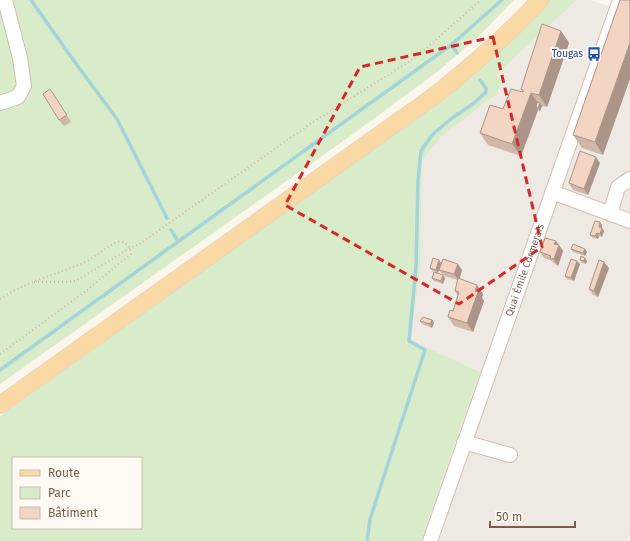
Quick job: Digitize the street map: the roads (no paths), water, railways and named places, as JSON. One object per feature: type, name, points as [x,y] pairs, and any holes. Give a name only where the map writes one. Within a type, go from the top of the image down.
[{"type":"main road","points":[[0,405],[434,96],[464,73],[524,18],[540,0]]},
{"type":"street","points":[[0,103],[18,97],[24,86],[20,58],[4,0]]},
{"type":"street","name":"Quai Émile Cormerais","points":[[430,541],[620,0]]},
{"type":"street","points":[[610,214],[618,187],[630,179]]},
{"type":"street","points":[[552,192],[630,221]]},
{"type":"street","points":[[464,442],[510,455]]},
{"type":"waterway","points":[[31,0],[117,119],[167,218]]},
{"type":"waterway","points":[[0,370],[451,45],[502,0]]},
{"type":"waterway","points":[[451,45],[457,53]]},
{"type":"waterway","points":[[367,541],[370,519],[425,350],[409,341],[416,267],[418,180],[421,151],[432,135],[452,118],[473,104],[486,92],[486,88],[480,80]]},
{"type":"waterway","points":[[171,230],[178,241]]},
{"type":"place","name":"Tougas","points":[[594,54]]}]
